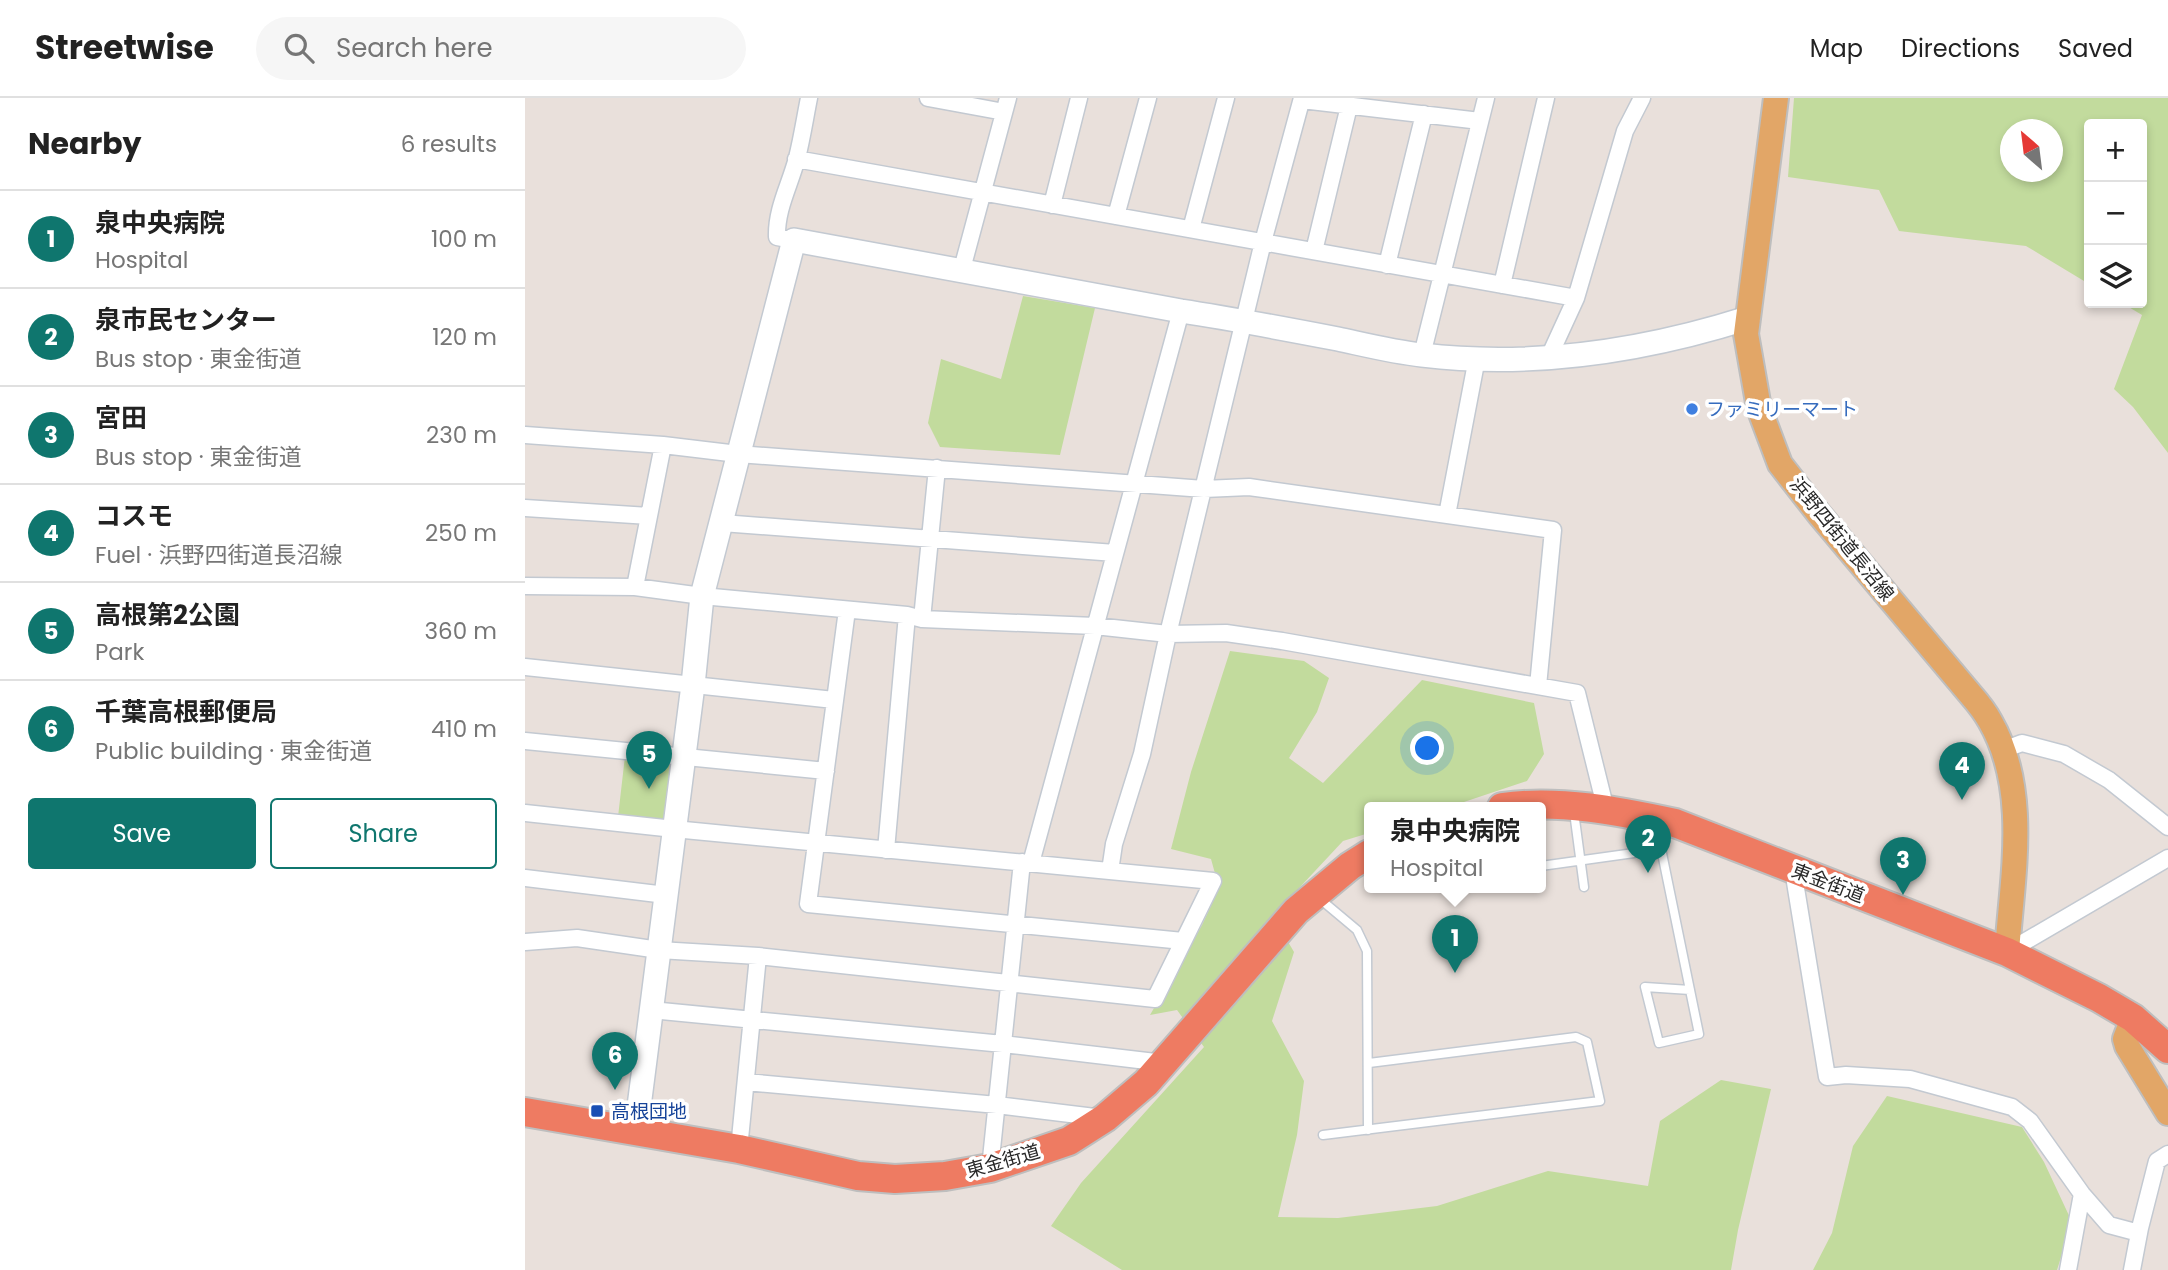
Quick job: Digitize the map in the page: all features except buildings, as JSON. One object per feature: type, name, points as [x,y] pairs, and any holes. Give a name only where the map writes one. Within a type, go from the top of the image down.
[{"type":"highway","name":"東金街道","points":[[1546,803],[1606,810],[1675,824],[2007,952],[2070,981],[2133,1018],[2168,1049]]},
{"type":"highway","name":"東金街道","points":[[525,1112],[739,1149],[859,1176],[945,1176],[990,1168],[1069,1141],[1105,1118],[1146,1083],[1296,911],[1350,866],[1364,858]]},
{"type":"main road","name":"浜野四街道長沼線","points":[[1776,98],[1746,334],[1759,408],[1780,464],[1991,721],[2003,750],[2013,794],[2015,824],[2007,952]]},
{"type":"main road","points":[[2133,1018],[2125,1039],[2127,1046],[2168,1113]]},
{"type":"street","points":[[809,98],[796,159],[779,210],[778,237],[1422,355],[1548,359],[1610,350],[1697,332],[1748,318]]},
{"type":"street","points":[[928,98],[1006,105],[962,269]]},
{"type":"street","points":[[1052,205],[1079,98]]},
{"type":"street","points":[[1116,216],[1148,98]]},
{"type":"street","points":[[1191,229],[1226,98]]},
{"type":"street","points":[[1422,355],[1486,98]]},
{"type":"street","points":[[1502,285],[1546,98]]},
{"type":"street","points":[[1548,359],[1576,298],[1625,131],[1642,98]]},
{"type":"street","points":[[1110,871],[1114,844],[1142,754],[1168,634],[1263,242],[1302,99],[1480,121]]},
{"type":"street","points":[[1314,251],[1349,106]]},
{"type":"street","points":[[1387,265],[1425,114]]},
{"type":"street","points":[[796,159],[1576,298]]},
{"type":"street","points":[[636,1130],[702,596],[794,240]]},
{"type":"street","points":[[990,1168],[1016,923],[1026,863],[1095,626],[1181,311]]},
{"type":"street","points":[[1447,515],[1477,358]]},
{"type":"street","points":[[525,435],[1203,489],[1249,487],[1553,530],[1538,685]]},
{"type":"street","points":[[635,587],[663,445]]},
{"type":"street","points":[[886,850],[937,468]]},
{"type":"street","points":[[525,508],[649,516]]},
{"type":"street","points":[[722,523],[1115,553]]},
{"type":"street","points":[[525,586],[635,587],[915,617],[1095,626],[1168,634],[1237,635],[1577,692],[1606,810]]},
{"type":"street","points":[[847,610],[809,904],[1183,941]]},
{"type":"street","points":[[525,667],[834,700]]},
{"type":"street","points":[[525,741],[826,771]]},
{"type":"street","points":[[2003,750],[2022,743],[2064,754],[2109,780],[2168,827]]},
{"type":"street","points":[[525,813],[1213,881],[1155,999],[758,956],[659,950],[577,938],[525,942]]},
{"type":"street","points":[[2007,952],[2168,858]]},
{"type":"street","points":[[1793,870],[1827,1077],[1846,1075],[1910,1079],[2012,1107],[2030,1121],[2083,1195],[2109,1226],[2139,1233]]},
{"type":"street","points":[[525,878],[666,895]]},
{"type":"street","points":[[739,1149],[758,956]]},
{"type":"street","points":[[651,1010],[1003,1044],[1164,1063]]},
{"type":"street","points":[[746,1082],[997,1105],[1105,1118]]},
{"type":"street","points":[[2132,1270],[2157,1161],[2168,1154]]},
{"type":"street","points":[[2068,1270],[2083,1195]]},
{"type":"lane","points":[[1573,806],[1584,887]]},
{"type":"lane","points":[[1546,865],[1634,853],[1655,819]]},
{"type":"lane","points":[[1655,819],[1690,990],[1699,1034],[1658,1043],[1645,987],[1690,990]]},
{"type":"lane","points":[[1315,895],[1357,930],[1367,951],[1368,1130]]},
{"type":"lane","points":[[1323,1135],[1600,1101],[1587,1042],[1576,1037],[1369,1063]]},
{"type":"green space","points":[[1794,98],[2168,98],[2168,453],[2133,407],[2114,389],[2142,315],[2130,308],[2147,308],[2147,119],[2084,119],[2084,281],[2026,246],[1899,231],[1879,190],[1788,177]]},
{"type":"green space","points":[[1023,296],[1095,308],[1060,455],[940,447],[928,423],[941,359],[1001,379]]},
{"type":"green space","points":[[1230,651],[1304,661],[1329,678],[1317,712],[1289,758],[1323,783],[1422,680],[1534,703],[1544,754],[1527,781],[1464,802],[1364,802],[1364,835],[1343,841],[1273,916],[1294,952],[1272,1021],[1304,1081],[1297,1135],[1278,1217],[1338,1218],[1437,1206],[1548,1171],[1648,1186],[1660,1121],[1721,1080],[1771,1089],[1731,1270],[1122,1270],[1051,1226],[1081,1183],[1204,1047],[1177,1010],[1150,1015],[1202,925],[1219,888],[1211,859],[1171,849],[1191,772]]},
{"type":"green space","points":[[625,756],[680,762],[672,823],[618,817]]},
{"type":"green space","points":[[1887,1096],[2022,1127],[2044,1162],[2072,1222],[2057,1270],[1813,1270],[1832,1233],[1853,1146]]},
{"type":"place","name":"ファミリーマート","points":[[1692,409]]},
{"type":"place","name":"高根第2公園","points":[[649,789]]},
{"type":"place","name":"コスモ","points":[[1962,800]]},
{"type":"place","name":"泉市民センター","points":[[1648,873]]},
{"type":"place","name":"宮田","points":[[1903,895]]},
{"type":"place","name":"泉中央病院","points":[[1455,973]]},
{"type":"place","name":"千葉高根郵便局","points":[[615,1090]]},
{"type":"place","name":"高根団地","points":[[597,1111]]}]
